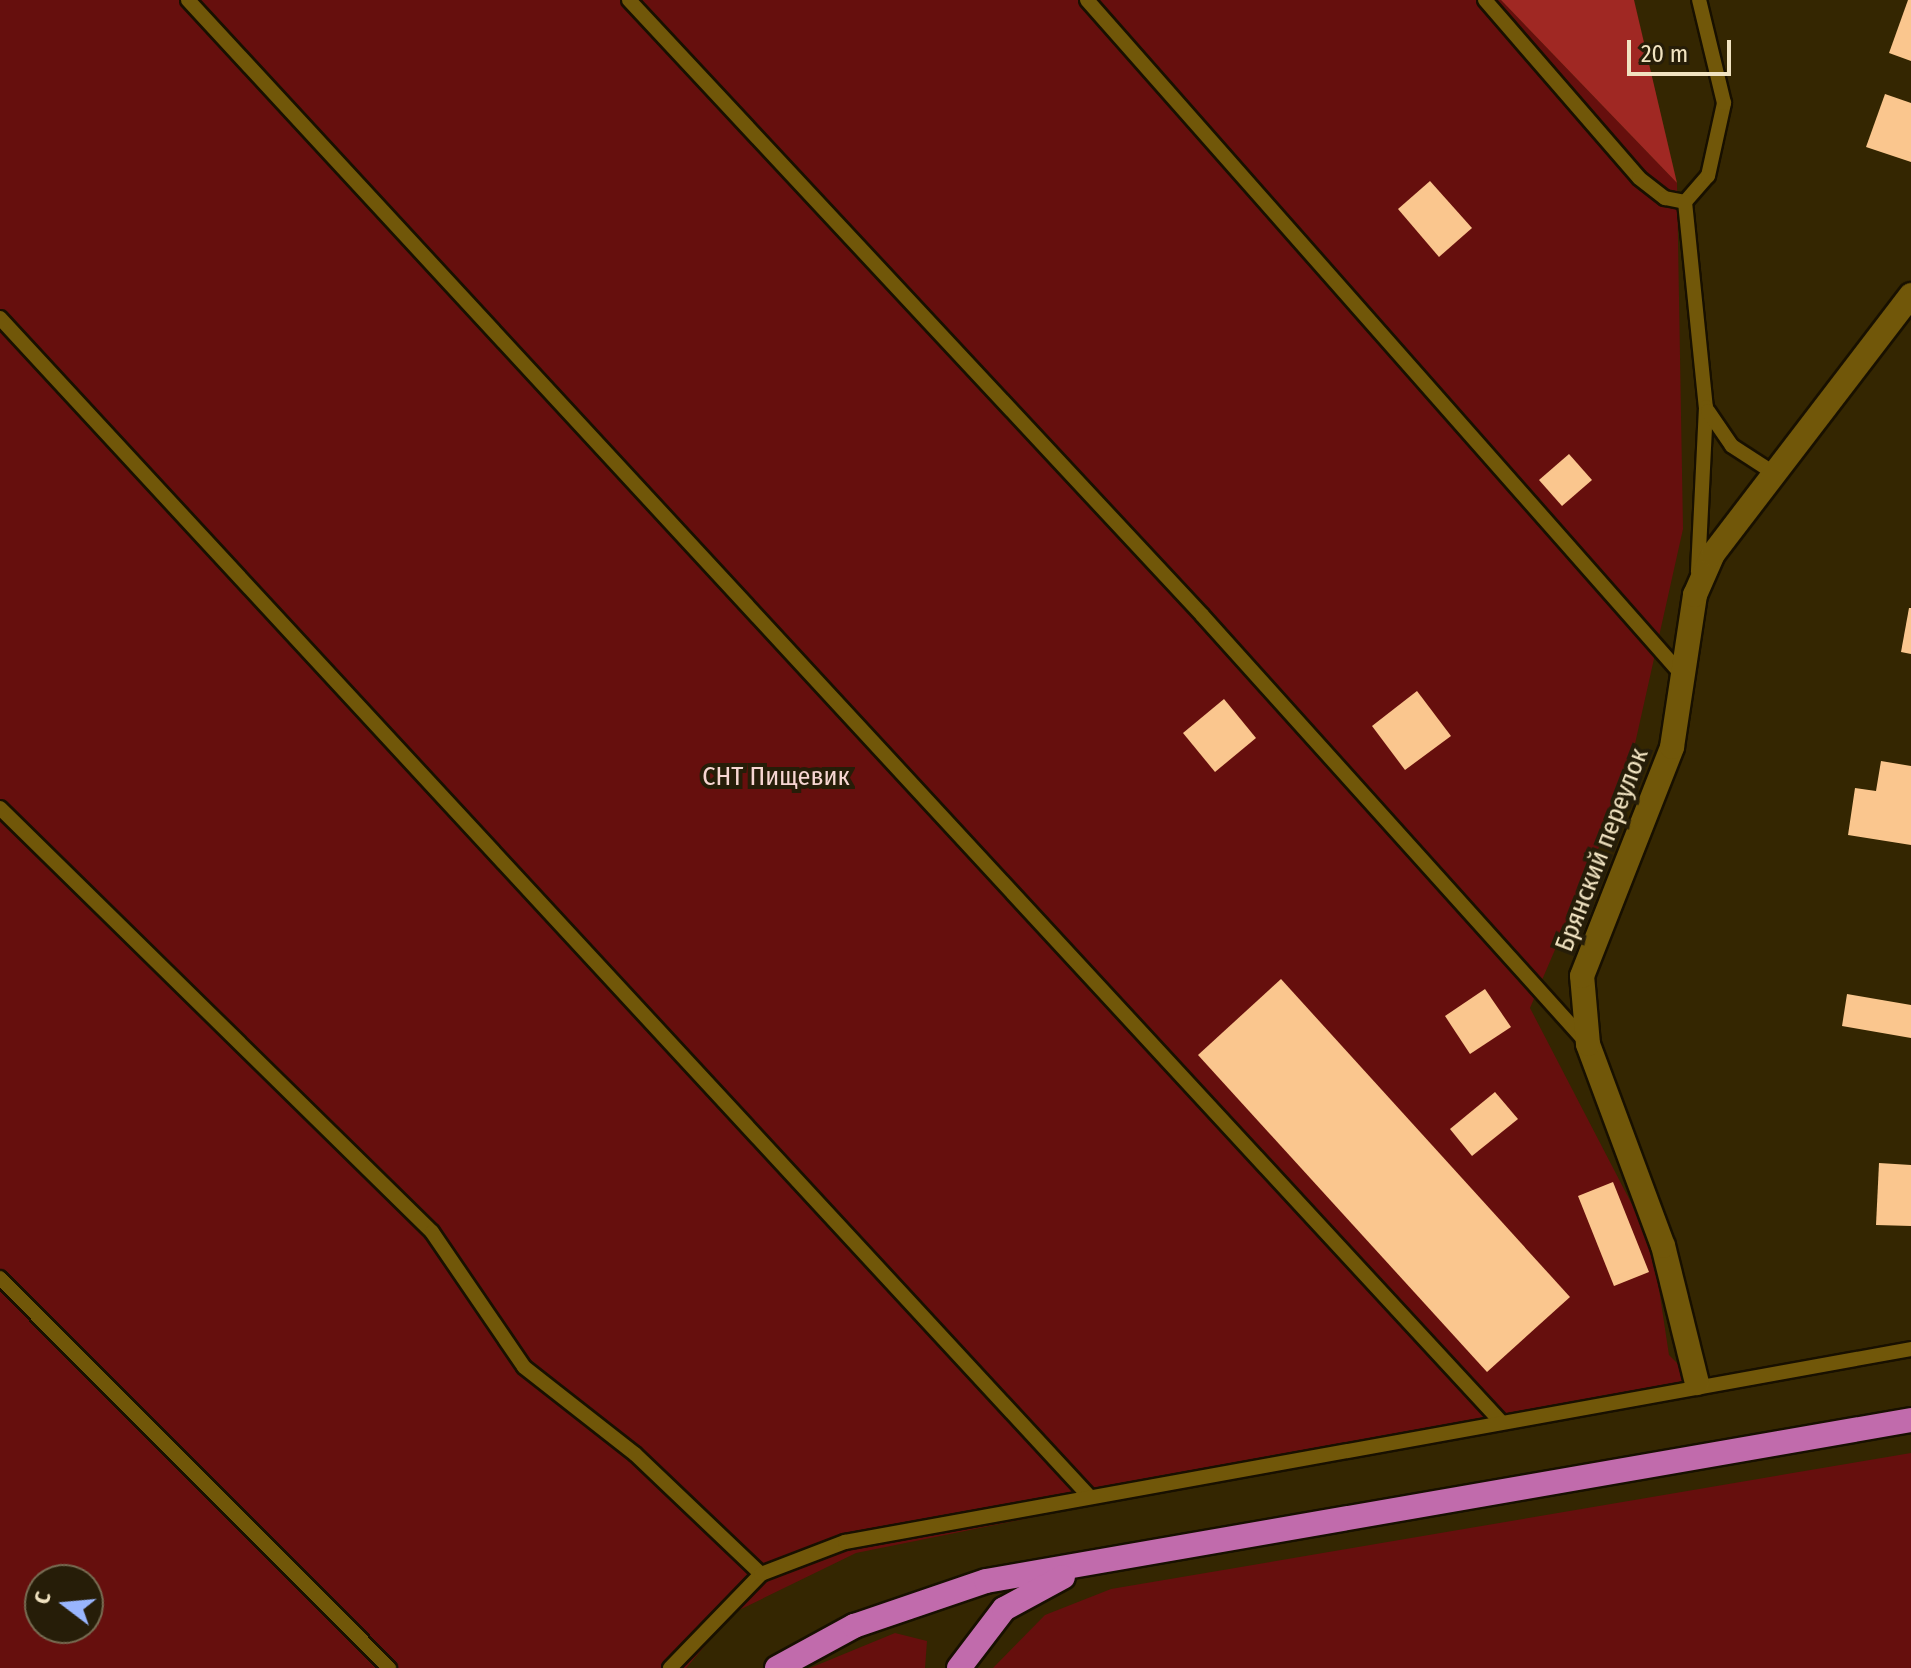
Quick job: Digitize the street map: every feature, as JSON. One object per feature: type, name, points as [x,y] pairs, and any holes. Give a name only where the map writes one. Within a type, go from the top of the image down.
[{"type":"highway","points":[[777,1668],[925,1600],[1129,1556],[1911,1420]]},
{"type":"highway","points":[[959,1668],[981,1633],[1035,1588],[1129,1556]]},
{"type":"street","name":"Брянский переулок","points":[[1697,1383],[1663,1246],[1588,1044],[1582,976],[1659,788],[1695,595],[1713,554],[1777,475],[1911,295]]},
{"type":"lane","points":[[188,0],[1501,1422]]},
{"type":"lane","points":[[629,0],[1202,615],[1588,1044]]},
{"type":"lane","points":[[1087,0],[1682,675]]},
{"type":"lane","points":[[1485,0],[1639,178],[1665,198],[1685,202]]},
{"type":"lane","points":[[1695,595],[1706,407],[1685,202],[1708,176],[1724,103],[1699,0]]},
{"type":"lane","points":[[0,318],[1089,1496]]},
{"type":"lane","points":[[1706,407],[1732,446],[1777,475]]},
{"type":"lane","points":[[0,808],[432,1232],[524,1367],[635,1454],[761,1574]]},
{"type":"lane","points":[[0,1278],[389,1668]]},
{"type":"lane","points":[[670,1668],[761,1574],[902,1528],[1501,1422],[1697,1383],[1911,1349]]},
{"type":"green space","name":"СНТ Пищевик","points":[[0,0],[1501,0],[1677,183],[1683,529],[1626,784],[1530,1008],[1652,1243],[1669,1355],[1697,1383],[856,1553],[733,1613],[686,1668],[0,1668]]},
{"type":"green space","points":[[1911,1453],[1911,1668],[993,1668],[1045,1615],[1111,1589]]},
{"type":"green space","points":[[895,1633],[927,1641],[925,1668],[810,1668]]},
{"type":"shaded area","points":[[1501,0],[1634,0],[1677,183]]},
{"type":"building","points":[[1908,0],[1911,0],[1911,61],[1889,53]]},
{"type":"building","points":[[1885,94],[1911,103],[1911,162],[1866,147]]},
{"type":"building","points":[[1430,181],[1472,228],[1439,257],[1398,209]]},
{"type":"building","points":[[1569,454],[1592,480],[1562,506],[1539,480]]},
{"type":"building","points":[[1911,608],[1911,654],[1901,652]]},
{"type":"building","points":[[1417,691],[1451,736],[1405,770],[1372,726]]},
{"type":"building","points":[[1224,699],[1256,738],[1215,772],[1183,733]]},
{"type":"building","points":[[1881,761],[1911,766],[1911,845],[1848,835],[1855,788],[1876,791]]},
{"type":"building","points":[[1281,979],[1570,1297],[1487,1372],[1198,1055]]},
{"type":"building","points":[[1485,989],[1511,1027],[1470,1054],[1445,1016]]},
{"type":"building","points":[[1847,994],[1911,1005],[1911,1038],[1842,1026]]},
{"type":"building","points":[[1495,1092],[1518,1119],[1472,1156],[1450,1129]]},
{"type":"building","points":[[1879,1163],[1911,1165],[1911,1226],[1876,1225]]},
{"type":"building","points":[[1613,1182],[1649,1272],[1614,1286],[1578,1196]]}]
